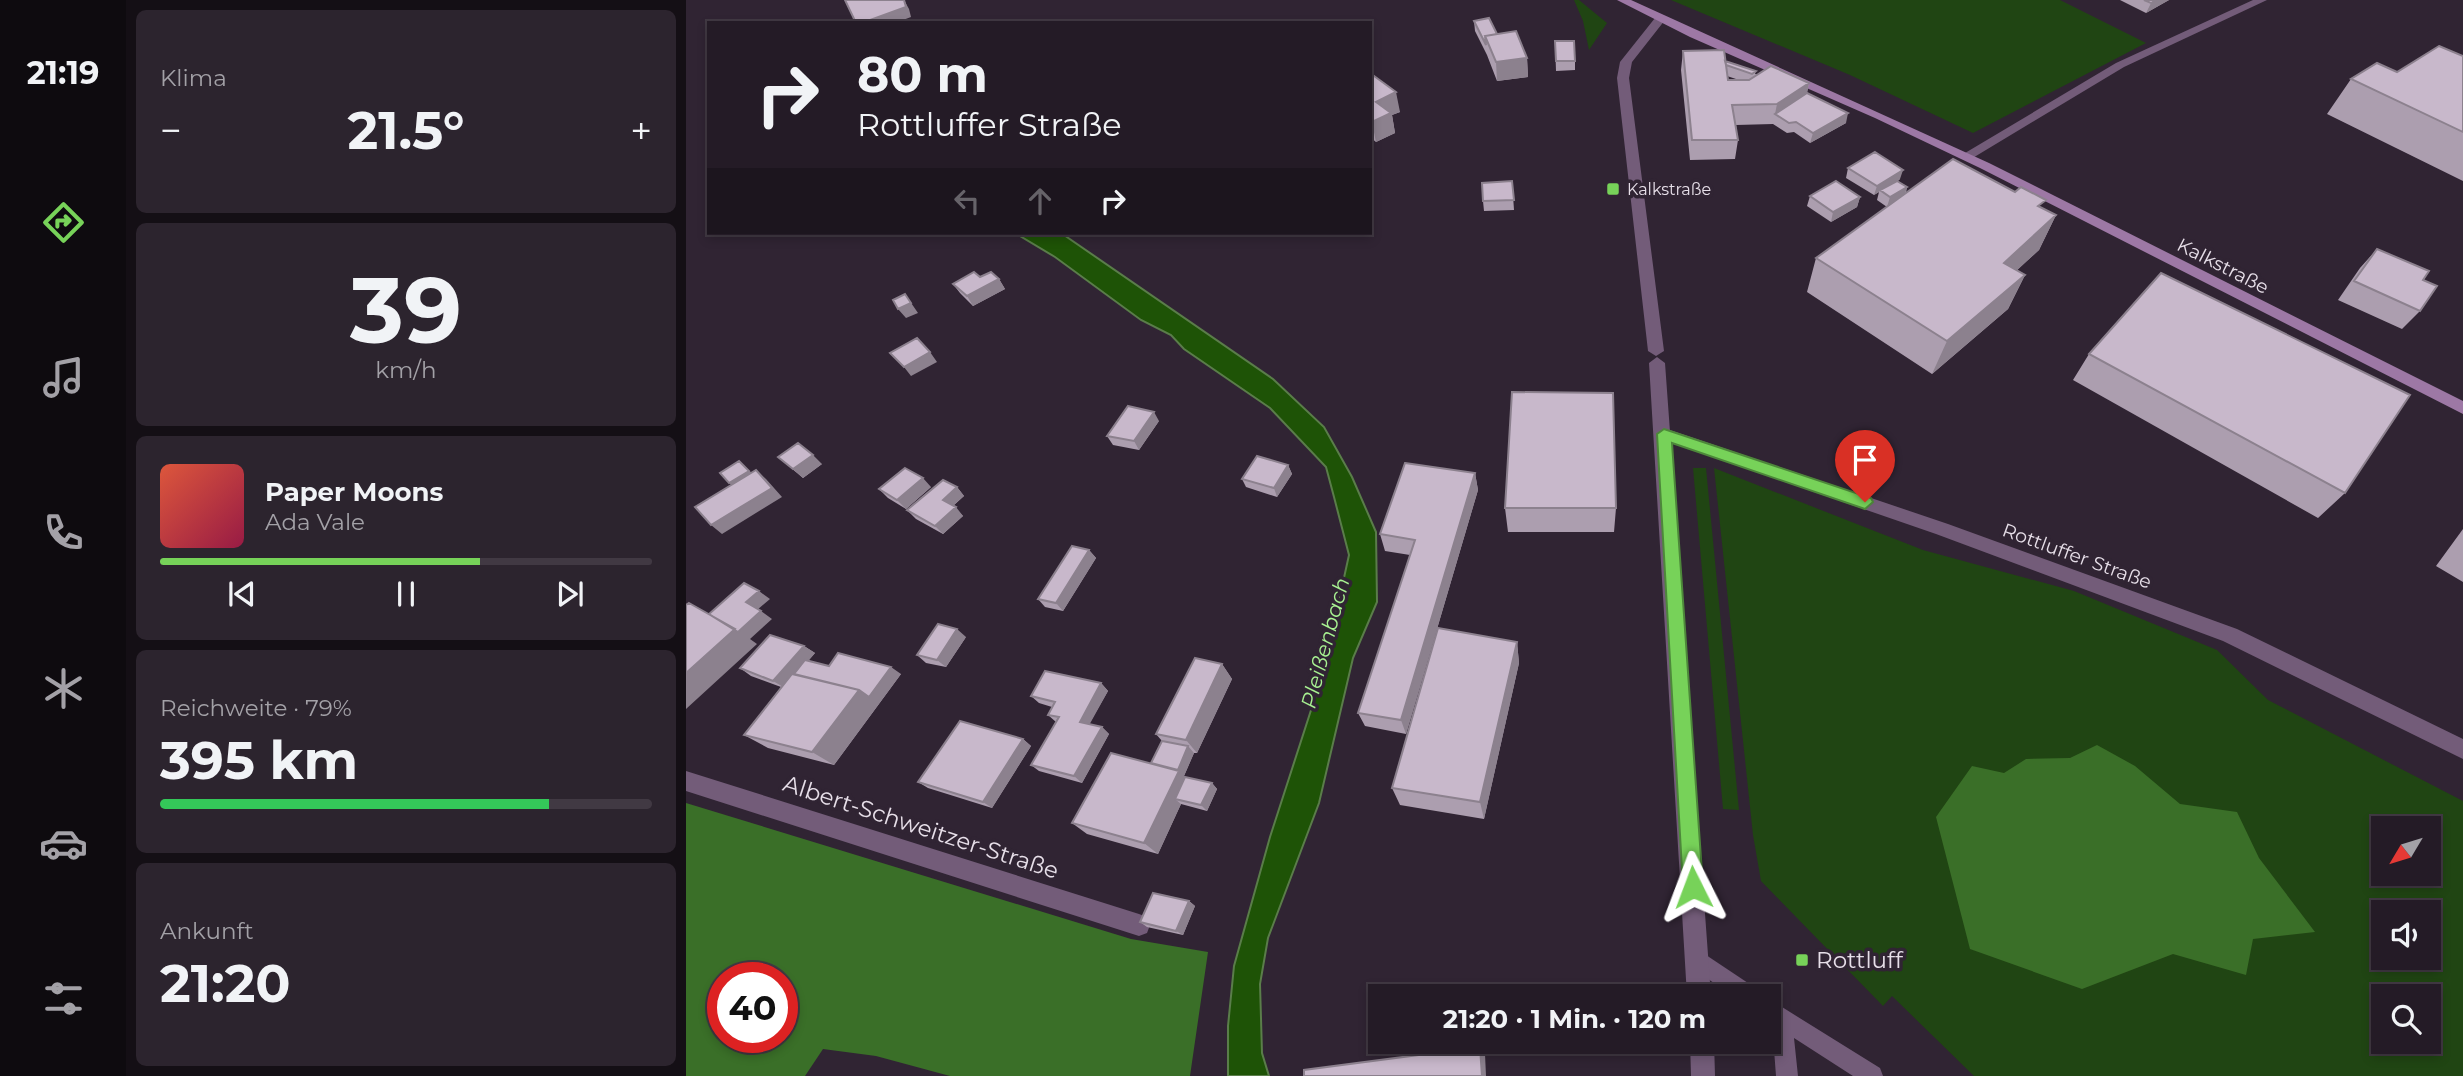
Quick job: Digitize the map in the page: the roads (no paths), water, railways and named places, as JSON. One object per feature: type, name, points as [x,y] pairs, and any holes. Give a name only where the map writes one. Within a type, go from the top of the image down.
[{"type":"main road","name":"Kalkstraße","points":[[1622,0],[1659,20],[1842,97],[1966,156],[2463,408]]},
{"type":"street","points":[[1966,156],[2120,65],[2262,0]]},
{"type":"street","points":[[1659,20],[1626,62],[1623,78],[1664,434],[1698,984]]},
{"type":"street","name":"Rottluffer Straße","points":[[1664,434],[1942,528],[2230,635],[2463,749]]},
{"type":"street","name":"Albert-Schweitzer-Straße","points":[[686,781],[1139,925]]},
{"type":"street","points":[[1702,1054],[1703,1076]]},
{"type":"lane","points":[[1697,959],[1733,984]]},
{"type":"lane","points":[[1781,1018],[1872,1076]]},
{"type":"lane","points":[[1781,1045],[1787,1076]]},
{"type":"place","name":"Kalkstraße","points":[[1613,189]]},
{"type":"place","name":"Rottluff","points":[[1802,960]]},
{"type":"water label","name":"Pleißenbach","points":[[1325,643]]}]
